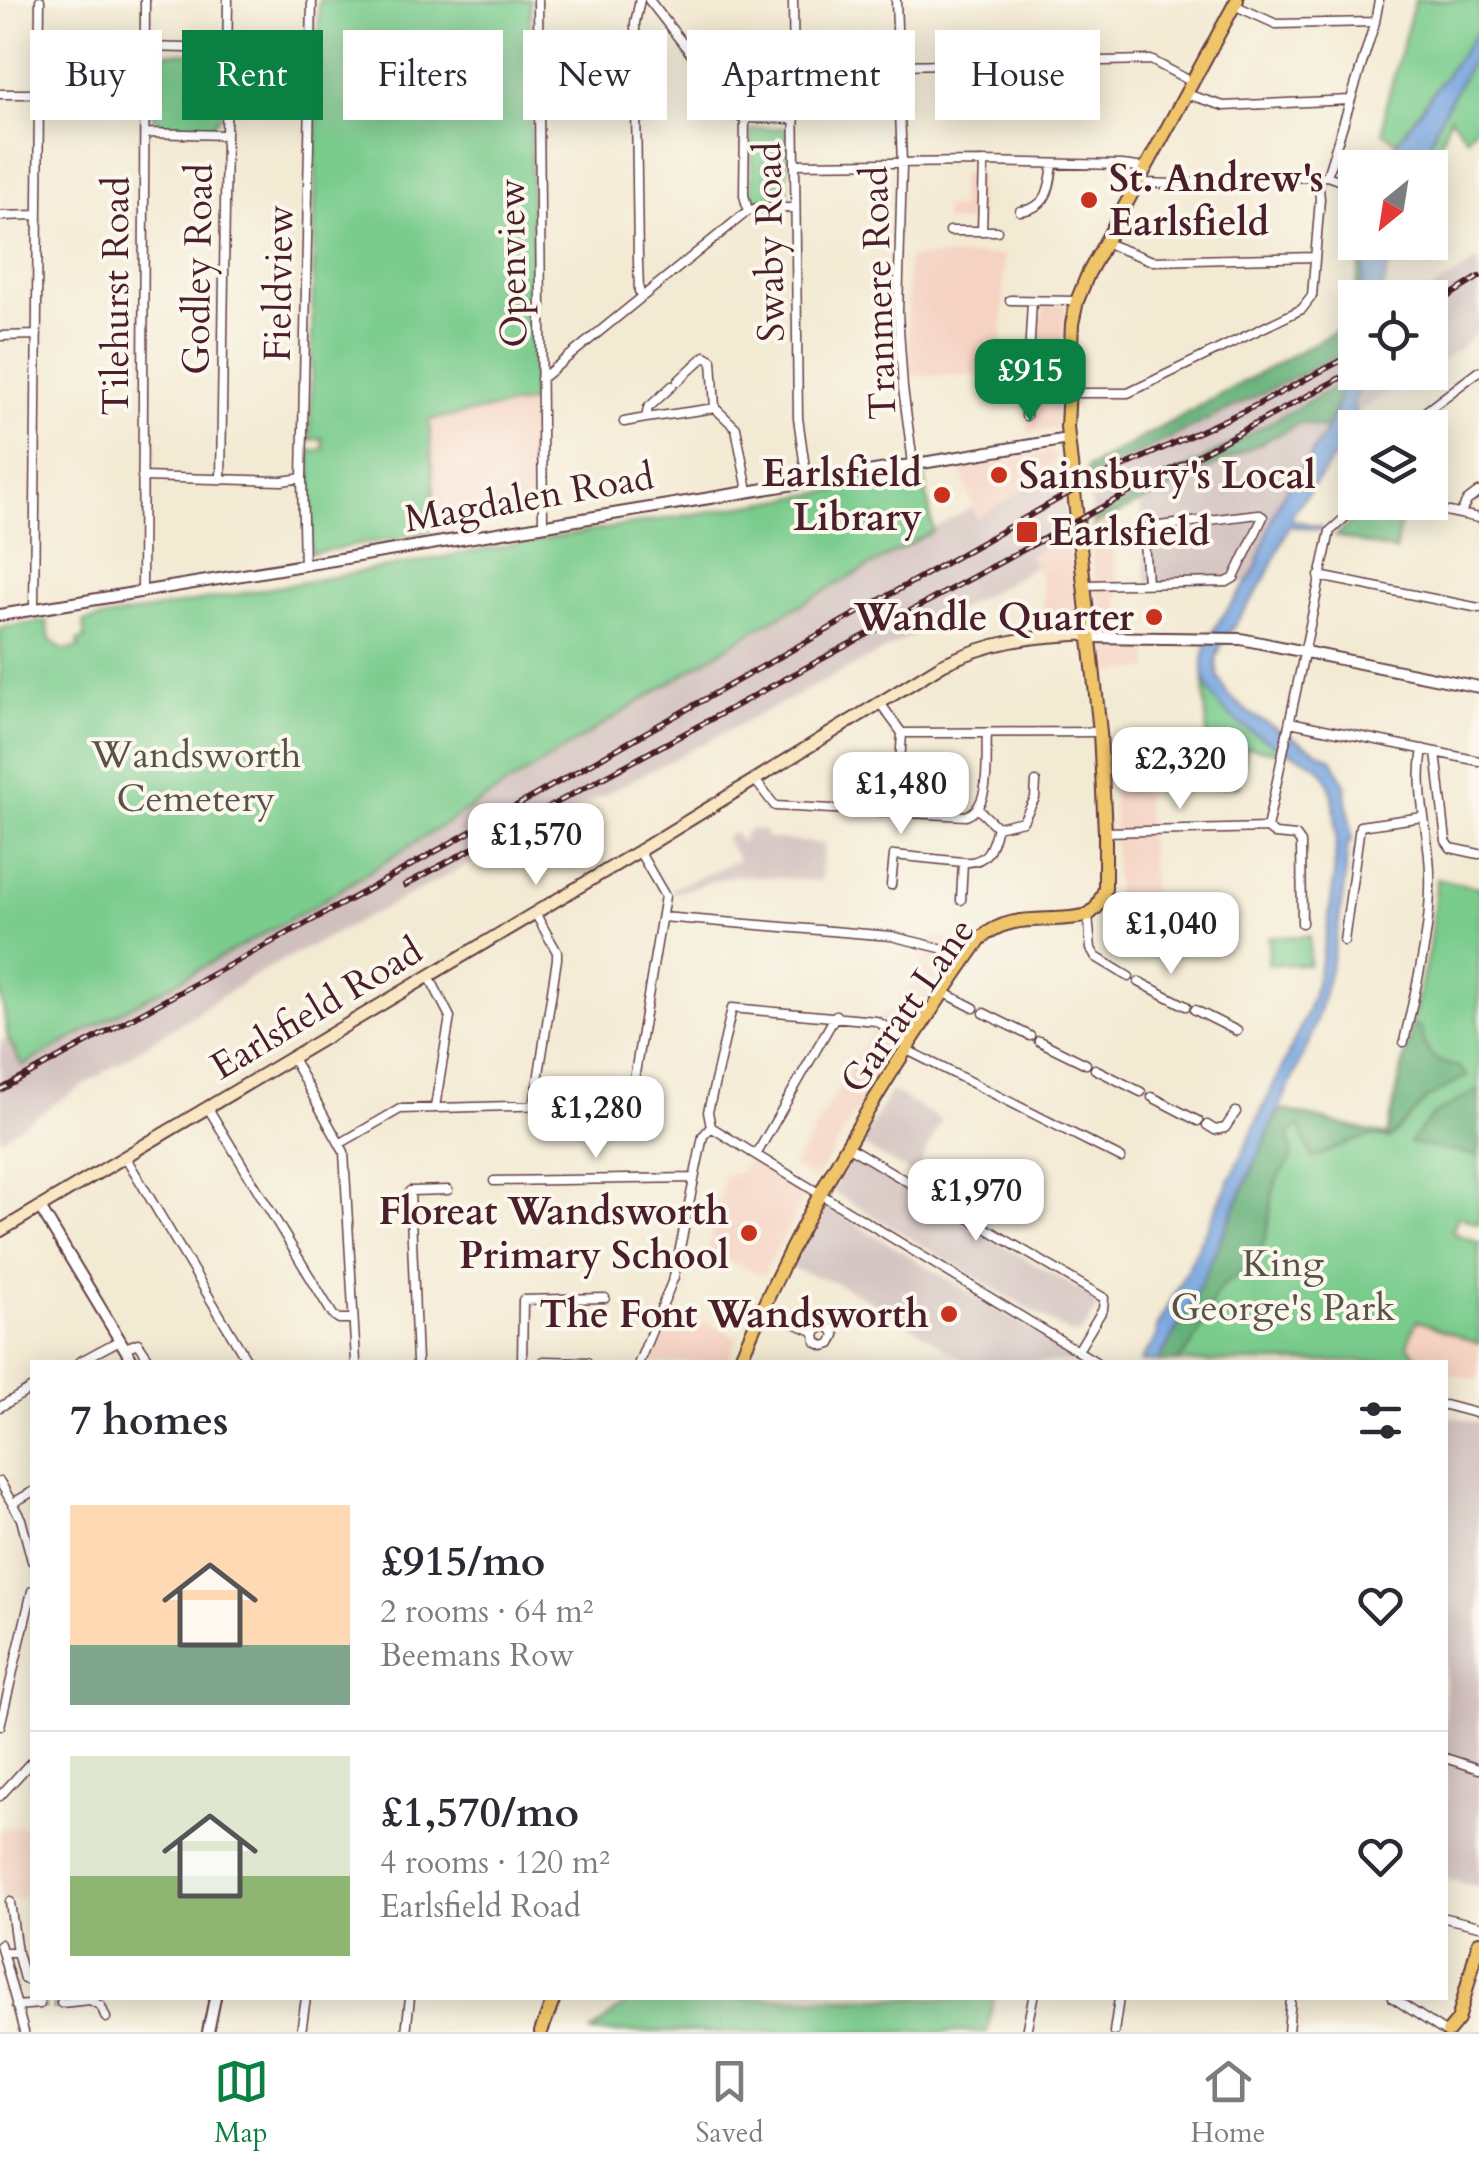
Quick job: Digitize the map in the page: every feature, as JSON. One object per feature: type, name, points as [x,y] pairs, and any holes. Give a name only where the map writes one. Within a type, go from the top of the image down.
[{"type":"main road","points":[[1088,915],[1105,889],[1105,832],[1100,732],[1068,439],[1077,301],[1104,243],[1235,2]]},
{"type":"main road","name":"Earlsfield Road","points":[[0,1231],[640,851],[943,664],[983,646],[1070,634],[1089,637]]},
{"type":"main road","name":"Garratt Lane","points":[[740,1360],[762,1309],[847,1146],[980,939],[999,925],[1031,918],[1088,915]]},
{"type":"main road","points":[[1446,2032],[1456,2025],[1475,1972],[1479,1942]]},
{"type":"main road","points":[[541,2032],[553,2000]]},
{"type":"street","points":[[40,0],[40,30]]},
{"type":"street","name":"Tilehurst Road","points":[[145,30],[146,0]]},
{"type":"street","name":"Godley Road","points":[[227,30],[228,0]]},
{"type":"street","name":"Fieldview","points":[[311,30],[312,0]]},
{"type":"street","name":"Openview","points":[[538,0],[543,525]]},
{"type":"street","points":[[640,0],[635,23],[638,261],[642,297]]},
{"type":"street","points":[[649,0],[687,49]]},
{"type":"street","name":"Swaby Road","points":[[793,0],[794,30]]},
{"type":"street","name":"Tranmere Road","points":[[896,0],[897,30]]},
{"type":"street","points":[[1068,393],[1128,393],[1302,309],[1312,296],[1322,176],[1350,100],[1379,0]]},
{"type":"street","points":[[1235,2],[1276,24],[1375,22]]},
{"type":"street","points":[[915,66],[1151,60],[1189,88],[1224,106],[1350,100]]},
{"type":"street","points":[[0,94],[30,94]]},
{"type":"street","points":[[34,610],[39,120]]},
{"type":"street","name":"Tilehurst Road","points":[[142,593],[144,120]]},
{"type":"street","name":"Godley Road","points":[[221,479],[226,120]]},
{"type":"street","name":"Fieldview","points":[[304,566],[302,478],[309,120]]},
{"type":"street","points":[[745,120],[744,195],[748,211]]},
{"type":"street","name":"Swaby Road","points":[[795,120],[798,418],[807,482]]},
{"type":"street","name":"Tranmere Road","points":[[900,120],[898,313],[914,464]]},
{"type":"street","points":[[144,133],[226,134]]},
{"type":"street","points":[[982,230],[984,162]]},
{"type":"street","points":[[796,164],[1052,164],[1143,173],[1154,184],[1322,176],[1338,181]]},
{"type":"street","points":[[1020,211],[1035,208],[1043,201],[1050,190],[1052,164]]},
{"type":"street","points":[[541,379],[748,211],[796,208]]},
{"type":"street","points":[[0,216],[38,215]]},
{"type":"street","points":[[950,232],[998,231]]},
{"type":"street","points":[[1104,243],[1153,261],[1315,258]]},
{"type":"street","points":[[1010,300],[1077,301]]},
{"type":"street","points":[[1026,416],[1032,301]]},
{"type":"street","points":[[0,336],[37,335]]},
{"type":"street","points":[[646,418],[648,408],[704,356],[712,360],[714,408],[736,428],[748,491]]},
{"type":"street","points":[[1428,410],[1479,371]]},
{"type":"street","points":[[624,422],[714,408]]},
{"type":"street","name":"Magdalen Road","points":[[0,615],[1068,439]]},
{"type":"street","points":[[142,477],[282,481],[302,478]]},
{"type":"street","points":[[1460,514],[1467,501],[1479,492]]},
{"type":"street","points":[[1448,512],[1479,518]]},
{"type":"street","points":[[1084,585],[1227,582],[1234,578],[1264,518],[1258,514],[1143,528],[1148,582]]},
{"type":"street","points":[[1267,828],[1330,531],[1344,520]]},
{"type":"street","points":[[1319,576],[1479,608]]},
{"type":"street","points":[[1089,637],[1228,638],[1479,687]]},
{"type":"street","points":[[880,703],[902,733],[897,810]]},
{"type":"street","points":[[1290,726],[1479,760]]},
{"type":"street","points":[[902,733],[1100,732]]},
{"type":"street","points":[[755,780],[775,806],[966,816],[978,809],[983,798],[986,734]]},
{"type":"street","points":[[1404,1042],[1430,916],[1430,874],[1418,777],[1422,749]]},
{"type":"street","points":[[1436,752],[1446,840],[1451,848],[1479,854]]},
{"type":"street","points":[[997,826],[1023,821],[1035,798],[1036,782]]},
{"type":"street","points":[[978,809],[997,826]]},
{"type":"street","points":[[1344,941],[1360,826],[1423,817]]},
{"type":"street","points":[[881,854],[979,861],[988,855],[997,826]]},
{"type":"street","points":[[1105,832],[1267,828],[1275,834],[1296,836],[1301,843],[1302,923]]},
{"type":"street","points":[[340,1144],[400,1109],[626,1105],[632,1100],[665,896],[640,851]]},
{"type":"street","points":[[891,885],[894,855]]},
{"type":"street","points":[[961,900],[963,862]]},
{"type":"street","points":[[534,913],[557,958],[534,1106]]},
{"type":"street","points":[[1088,915],[1091,949],[1096,957],[1129,978]]},
{"type":"street","points":[[662,916],[891,936],[969,955]]},
{"type":"street","points":[[428,976],[450,1017],[435,1107]]},
{"type":"street","points":[[1139,982],[1186,1006]]},
{"type":"street","points":[[946,994],[974,1008]]},
{"type":"street","points":[[1093,1360],[711,1127],[708,1112],[732,1008],[876,1020],[910,1046],[1121,1158]]},
{"type":"street","points":[[1196,1010],[1237,1031]]},
{"type":"street","points":[[984,1013],[1030,1036]]},
{"type":"street","points":[[756,1156],[836,1015]]},
{"type":"street","points":[[1040,1041],[1141,1092]]},
{"type":"street","points":[[292,1058],[346,1162],[356,1360]]},
{"type":"street","points":[[1152,1097],[1198,1120]]},
{"type":"street","points":[[208,1108],[333,1314],[339,1319],[353,1319]]},
{"type":"street","points":[[1208,1125],[1222,1130],[1236,1112]]},
{"type":"street","points":[[640,1360],[674,1277],[704,1136],[711,1127]]},
{"type":"street","points":[[847,1146],[1104,1298],[1104,1309],[1080,1350]]},
{"type":"street","points":[[126,1158],[247,1360]]},
{"type":"street","points":[[494,1181],[694,1178]]},
{"type":"street","points":[[417,1360],[410,1191],[448,1190]]},
{"type":"street","points":[[41,1209],[132,1360]]},
{"type":"street","points":[[522,1360],[523,1300],[605,1298]]},
{"type":"street","points":[[762,1309],[815,1332]]},
{"type":"street","points":[[84,1360],[122,1344],[138,1343],[151,1360]]},
{"type":"street","points":[[0,1407],[30,1389]]},
{"type":"street","points":[[1448,1406],[1479,1414]]},
{"type":"street","points":[[0,1482],[13,1503],[30,1555]]},
{"type":"street","points":[[13,1503],[30,1493]]},
{"type":"street","points":[[0,1726],[30,1599]]},
{"type":"street","points":[[1448,1759],[1479,1769]]},
{"type":"street","points":[[0,1796],[30,1764]]},
{"type":"street","points":[[10,1902],[16,1952],[24,1979],[30,1981]]},
{"type":"street","points":[[1448,1919],[1479,1926]]},
{"type":"street","points":[[16,1952],[1,1948],[24,2032]]},
{"type":"street","points":[[0,1994],[12,1993]]},
{"type":"street","points":[[60,2002],[90,2000],[102,2006],[106,2018]]},
{"type":"street","points":[[208,2032],[214,2000]]},
{"type":"street","points":[[301,2032],[306,2000]]},
{"type":"street","points":[[406,2032],[410,2000]]},
{"type":"street","points":[[1026,2032],[1034,2000]]},
{"type":"street","points":[[1114,2032],[1118,2000]]},
{"type":"street","points":[[1288,2032],[1291,2000]]},
{"type":"street","points":[[1395,2000],[1446,2032]]},
{"type":"street","points":[[16,2006],[40,2004]]},
{"type":"shaded area","points":[[960,173],[979,173],[979,223],[944,222],[943,207],[960,208]]},
{"type":"shaded area","points":[[1004,255],[1002,376],[909,376],[907,257]]},
{"type":"shaded area","points":[[1479,260],[1479,330],[1448,356],[1448,280]]},
{"type":"shaded area","points":[[1043,304],[1066,305],[1058,428],[1028,433],[1035,316],[1044,317]]},
{"type":"shaded area","points":[[1338,356],[1338,385],[1094,519],[1086,479]]},
{"type":"shaded area","points":[[1358,390],[1393,390],[1361,410],[1353,408]]},
{"type":"shaded area","points":[[533,402],[534,515],[429,533],[426,510],[435,508],[429,420]]},
{"type":"shaded area","points":[[1301,423],[1327,429],[1280,501],[1247,583],[1147,582],[1140,502]]},
{"type":"shaded area","points":[[1051,452],[1054,471],[976,518],[961,469]]},
{"type":"shaded area","points":[[1056,469],[1064,483],[1067,536],[1029,555],[1035,567],[900,642],[258,973],[0,1139],[0,1042],[8,1038],[23,1066],[311,908],[751,632],[972,507],[977,518]]},
{"type":"shaded area","points":[[1107,520],[1112,529],[1124,647],[1149,647],[1150,669],[1106,673],[1102,670],[1088,529]]},
{"type":"shaded area","points":[[1068,535],[1077,622],[1044,627],[1042,580],[1029,555]]},
{"type":"shaded area","points":[[1138,785],[1138,792],[1144,792],[1152,878],[1150,931],[1114,932],[1109,918],[1116,881],[1113,786]]},
{"type":"shaded area","points":[[751,829],[765,831],[766,837],[773,839],[824,844],[821,881],[736,875],[673,893],[672,889],[738,860],[725,838],[734,832],[742,843],[744,833]]},
{"type":"shaded area","points":[[933,935],[961,943],[815,1181],[792,1167],[874,1028],[907,985],[912,985]]},
{"type":"shaded area","points":[[891,1091],[941,1120],[915,1176],[860,1144]]},
{"type":"shaded area","points":[[851,1158],[1095,1299],[1097,1307],[1083,1331],[1070,1334],[832,1191]]},
{"type":"shaded area","name":"Floreat Wandsworth Primary School","points":[[748,1159],[806,1195],[763,1276],[708,1251],[725,1173],[741,1171]]},
{"type":"shaded area","points":[[826,1206],[1082,1360],[964,1360],[886,1309],[836,1283],[791,1268]]},
{"type":"shaded area","points":[[674,1312],[738,1337],[729,1360],[653,1360]]},
{"type":"shaded area","points":[[1417,1319],[1479,1344],[1479,1380],[1448,1374],[1448,1360],[1419,1360],[1407,1344]]},
{"type":"shaded area","points":[[1448,1416],[1479,1423],[1479,1887],[1448,1880]]},
{"type":"shaded area","points":[[30,1825],[30,1897],[0,1901],[0,1829]]},
{"type":"green space","points":[[319,0],[530,0],[530,30],[523,30],[523,120],[531,120],[533,402],[429,420],[435,509],[426,510],[429,533],[311,553],[310,451],[324,449],[322,438],[310,440],[317,120],[323,120],[323,30],[318,30]]},
{"type":"green space","points":[[1415,0],[1479,0],[1479,121],[1467,138],[1450,116],[1438,150],[1393,150],[1397,142],[1383,132],[1385,108]]},
{"type":"green space","points":[[182,53],[182,120],[217,120],[209,128],[165,128],[157,120],[162,120],[162,55]]},
{"type":"green space","points":[[784,128],[788,198],[755,200],[751,132]]},
{"type":"green space","points":[[1361,260],[1365,260],[1363,280],[1358,280]]},
{"type":"green space","points":[[1338,328],[1338,356],[1086,479],[1087,468]]},
{"type":"green space","points":[[1338,385],[1341,390],[1327,429],[1301,423],[1093,526],[1094,519]]},
{"type":"green space","name":"Wandsworth Cemetery","points":[[924,476],[933,531],[751,632],[311,908],[22,1066],[8,1038],[0,989],[0,628],[47,621],[50,640],[63,650],[79,648],[78,641],[85,639],[83,622]]},
{"type":"green space","points":[[1354,520],[1401,520],[1395,551],[1336,536]]},
{"type":"green space","points":[[1203,667],[1204,678],[1250,730],[1277,746],[1276,752],[1247,747],[1239,786],[1210,786]]},
{"type":"green space","name":"King George's Park","points":[[1437,879],[1479,887],[1479,1224],[1458,1216],[1452,1232],[1479,1243],[1479,1344],[1417,1320],[1407,1344],[1419,1360],[1159,1360],[1280,1109],[1387,1136],[1429,948]]},
{"type":"green space","points":[[1310,936],[1309,965],[1268,964],[1269,937]]},
{"type":"green space","points":[[1412,1026],[1420,1027],[1424,1044],[1432,1055],[1459,1067],[1467,1076],[1428,1098],[1389,1139],[1360,1139],[1312,1158],[1300,1127],[1288,1133],[1290,1160],[1276,1182],[1265,1240],[1256,1258],[1220,1289],[1186,1353],[1179,1360],[1159,1360],[1191,1305],[1280,1109],[1387,1136]]},
{"type":"green space","points":[[1479,1090],[1479,1156],[1409,1143],[1434,1114]]},
{"type":"green space","points":[[630,2000],[994,2000],[987,2032],[591,2032]]},
{"type":"water","points":[[1479,29],[1471,60],[1428,150],[1393,150]]},
{"type":"water","points":[[1365,260],[1390,260],[1385,280],[1363,280]]},
{"type":"water","points":[[1341,390],[1358,390],[1354,410],[1338,410],[1338,453],[1292,514],[1292,520],[1321,527],[1320,530],[1289,526],[1266,578],[1221,645],[1216,660],[1218,676],[1228,695],[1250,714],[1333,760],[1345,784],[1352,841],[1348,841],[1330,969],[1308,1044],[1191,1305],[1159,1360],[1141,1360],[1156,1338],[1157,1328],[1298,1033],[1322,956],[1335,856],[1332,796],[1325,775],[1313,763],[1231,717],[1210,693],[1203,663],[1216,626],[1254,571],[1280,500],[1332,419]]},
{"type":"tunnel","points":[[40,2004],[61,2003]]},
{"type":"railway","points":[[1448,297],[1479,277]]},
{"type":"railway","points":[[0,1090],[371,888],[1085,484],[1257,405],[1338,362]]},
{"type":"railway","points":[[405,885],[1338,379]]},
{"type":"place","name":"St. Andrew's Earlsfield","points":[[1089,200]]},
{"type":"place","name":"Sainsbury's Local","points":[[999,475]]},
{"type":"place","name":"Earlsfield Library","points":[[942,495]]},
{"type":"place","name":"Earlsfield","points":[[1027,532]]},
{"type":"place","name":"Wandle Quarter","points":[[1154,617]]},
{"type":"place","name":"Floreat Wandsworth Primary School","points":[[749,1233]]},
{"type":"place","name":"The Font Wandsworth","points":[[949,1314]]}]
